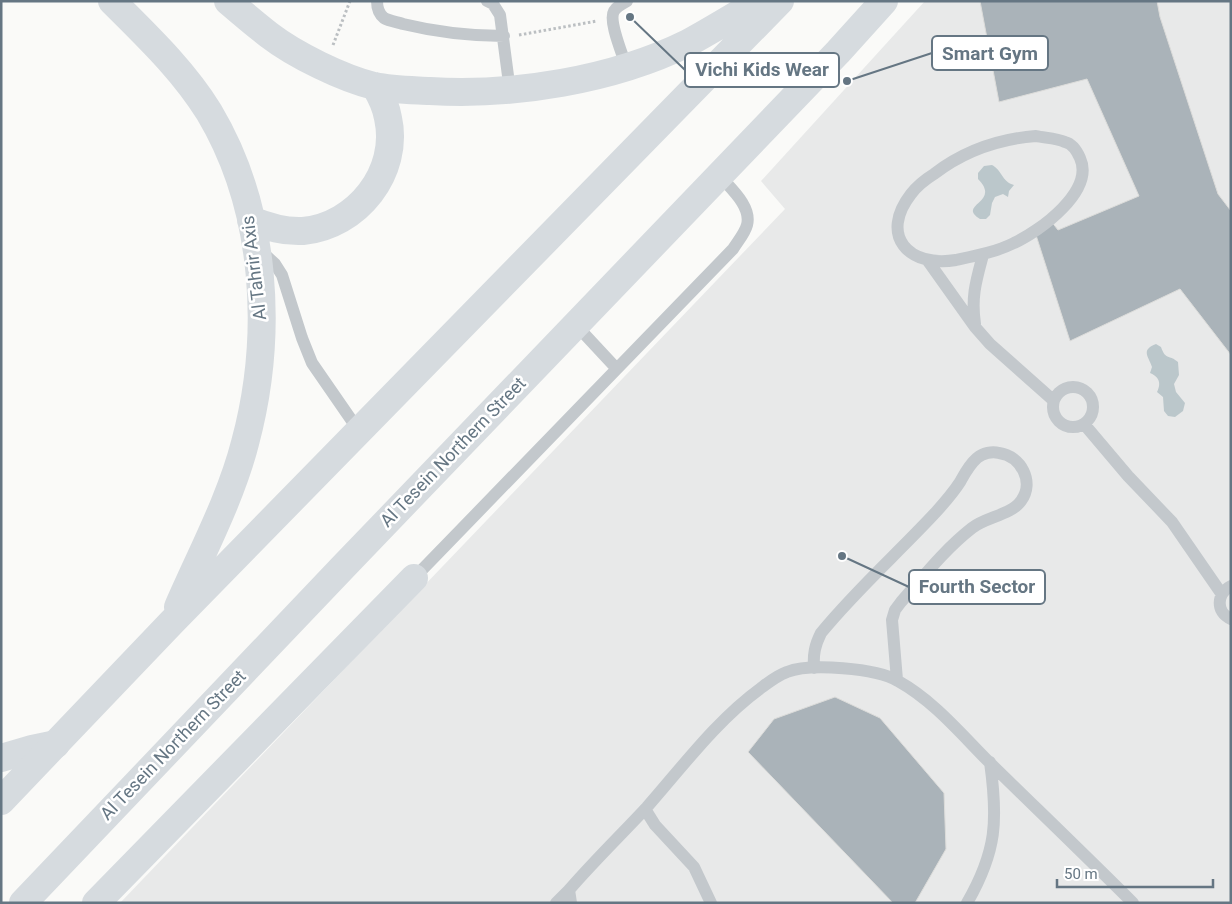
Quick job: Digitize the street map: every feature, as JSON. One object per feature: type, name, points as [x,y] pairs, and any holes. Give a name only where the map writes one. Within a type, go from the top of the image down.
[{"type":"main road","name":"Al Tahrir Axis","points":[[112,1],[162,52],[187,81],[209,113],[227,147],[241,183],[251,220],[260,286],[262,326],[260,365],[254,405],[245,443],[233,481],[172,622]]},
{"type":"main road","points":[[228,1],[270,36],[325,67],[375,86],[451,92],[510,91],[572,81],[626,66],[687,43],[760,1]]},
{"type":"main road","points":[[1,801],[172,622],[780,1]]},
{"type":"main road","name":"Al Tesein Northern Street","points":[[23,903],[838,52],[884,1]]},
{"type":"main road","points":[[251,220],[284,230],[302,231],[320,228],[336,222],[352,213],[365,201],[376,187],[384,171],[390,136],[383,102],[375,86]]},
{"type":"main road","points":[[96,903],[414,578]]},
{"type":"main road","points":[[1,758],[56,744]]},
{"type":"lane","points":[[377,1],[380,14],[385,19],[392,21],[436,31],[481,36],[504,36]]},
{"type":"lane","points":[[487,1],[493,4],[500,15],[510,91]]},
{"type":"lane","points":[[626,66],[612,19],[614,10],[627,1]]},
{"type":"lane","points":[[1036,136],[1067,142],[1077,150],[1084,166],[1082,182],[1071,198],[1051,219],[1031,233],[1014,244],[983,255],[945,262],[928,261],[911,253],[899,239],[897,225],[902,208],[912,193],[925,180],[959,157],[996,143],[1036,136]]},
{"type":"lane","points":[[414,578],[733,249],[742,236],[747,224],[747,212],[740,199],[719,175]]},
{"type":"lane","points":[[256,247],[266,254],[282,275],[312,363],[359,431]]},
{"type":"lane","points":[[975,327],[972,305],[974,287],[983,255]]},
{"type":"lane","points":[[928,261],[975,327],[990,344],[1053,400]]},
{"type":"lane","points":[[576,324],[616,368]]},
{"type":"lane","points":[[1073,386],[1085,390],[1092,401],[1092,414],[1084,424],[1072,428],[1060,424],[1052,413],[1053,400],[1061,390],[1073,386]]},
{"type":"lane","points":[[1084,424],[1128,476],[1172,522],[1226,589],[1219,602],[1221,610],[1231,619]]},
{"type":"lane","points":[[814,668],[815,644],[821,633],[948,498],[969,466],[979,456],[992,452],[1006,454],[1018,461],[1025,474],[1026,488],[1022,501],[1011,510],[974,526],[958,539],[895,610],[892,620],[897,680]]},
{"type":"lane","points":[[556,903],[645,809],[720,725],[749,697],[770,681],[788,671],[814,668],[858,669],[897,680],[942,713],[1133,903]]},
{"type":"lane","points":[[967,903],[980,880],[990,852],[995,823],[990,762]]},
{"type":"lane","points":[[645,809],[655,825],[694,867],[711,903]]},
{"type":"lane","points":[[569,890],[571,903]]},
{"type":"path","points":[[325,67],[350,1]]},
{"type":"path","points":[[504,36],[612,19]]},
{"type":"shaded area","points":[[925,1],[1231,1],[1231,903],[120,903],[785,209],[761,181]]},
{"type":"shaded area","points":[[992,165],[1007,181],[1014,185],[1009,191],[1008,197],[1003,194],[995,197],[990,215],[986,219],[980,219],[974,214],[973,210],[985,193],[984,187],[978,179],[978,173],[984,166]]},
{"type":"shaded area","points":[[1156,344],[1161,347],[1166,356],[1178,362],[1179,375],[1174,384],[1176,392],[1185,403],[1183,411],[1175,417],[1168,416],[1164,411],[1163,397],[1157,392],[1159,381],[1150,373],[1152,367],[1147,351]]},
{"type":"building","points":[[980,1],[1157,1],[1160,17],[1218,194],[1231,211],[1231,355],[1180,289],[1070,341],[1035,232],[1051,221],[1058,230],[1139,196],[1087,79],[999,102]]},
{"type":"building","points":[[835,697],[880,718],[944,793],[946,849],[915,903],[893,903],[748,752],[774,719]]},
{"type":"place","name":"Vichi Kids Wear","points":[[630,17]]},
{"type":"place","name":"Smart Gym","points":[[847,81]]},
{"type":"place","name":"Fourth Sector","points":[[842,556]]}]
